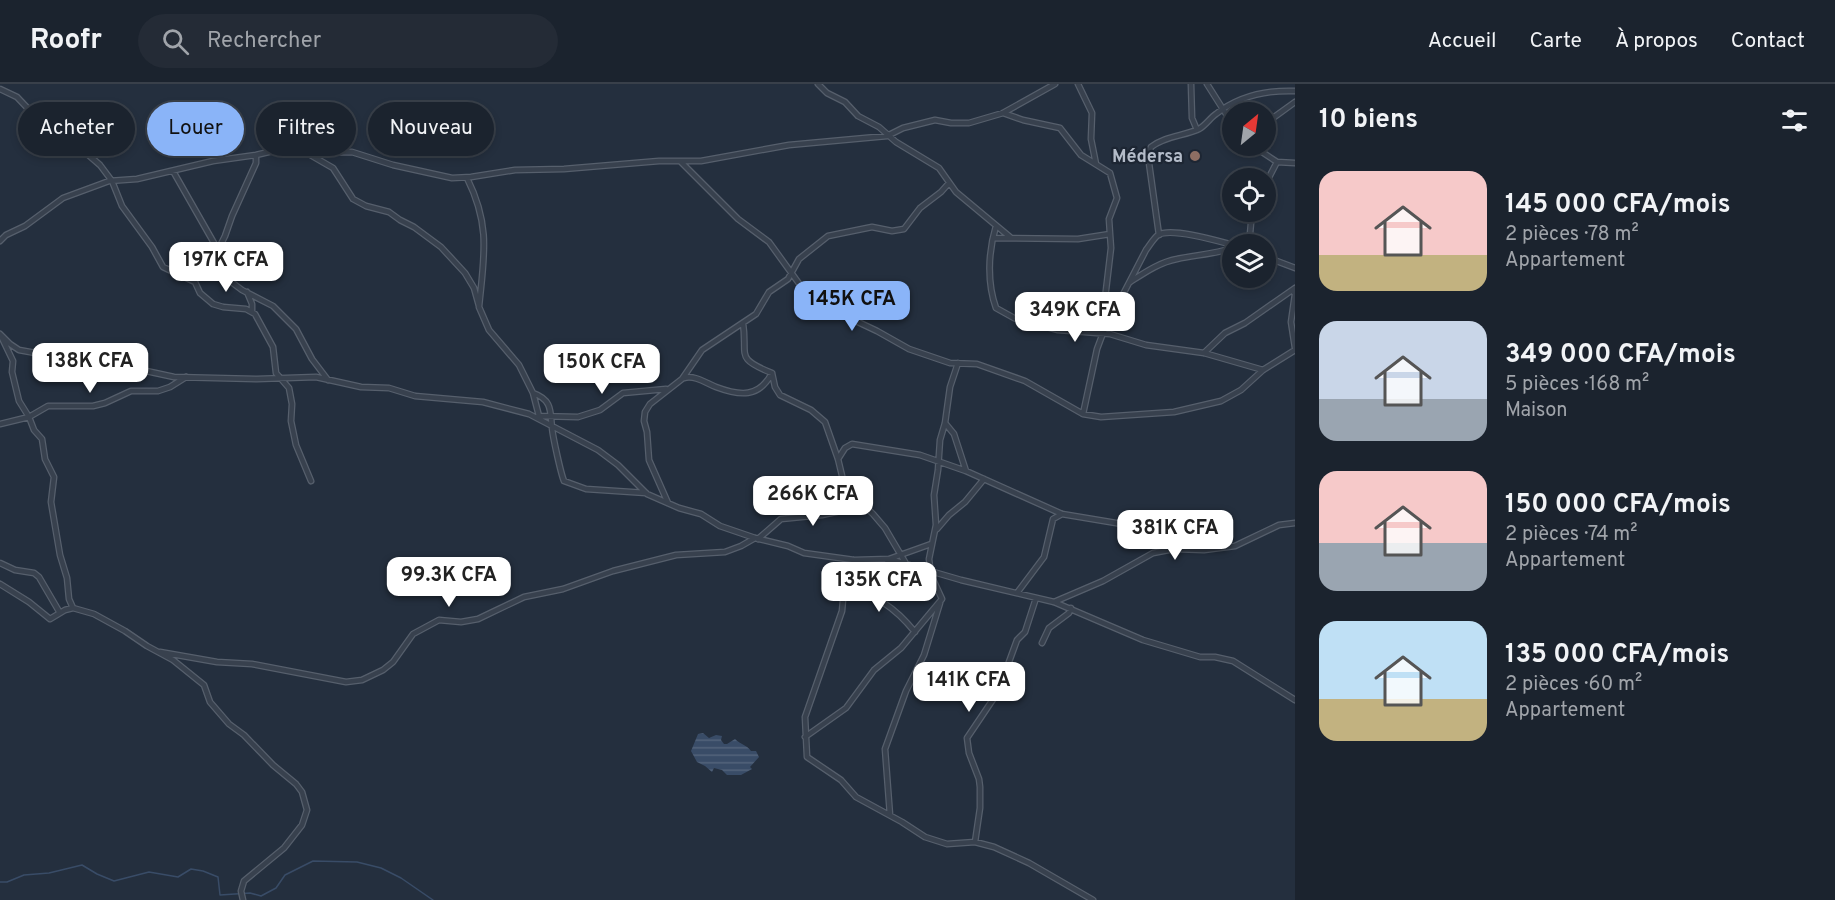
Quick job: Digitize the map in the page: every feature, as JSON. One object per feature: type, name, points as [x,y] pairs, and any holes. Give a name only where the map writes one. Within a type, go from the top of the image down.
[{"type":"street","points":[[818,84],[827,93],[844,102],[858,116],[879,128],[886,136],[939,168],[956,192],[1010,237]]},
{"type":"street","points":[[356,153],[452,178],[467,178],[515,170],[714,160],[789,145],[886,136],[927,121],[969,123],[1003,112],[1055,84]]},
{"type":"street","points":[[1078,84],[1092,113],[1091,140],[1096,164]]},
{"type":"street","points":[[1191,84],[1192,118],[1197,130]]},
{"type":"street","points":[[1207,84],[1222,108]]},
{"type":"street","points":[[0,90],[13,93],[54,136],[90,156],[105,170],[122,206],[152,247],[163,267],[195,282],[200,293],[213,304],[246,309],[252,313],[271,341],[275,370],[289,388],[292,404],[291,421],[296,445],[311,481]]},
{"type":"street","points":[[1237,102],[1266,92],[1295,91]]},
{"type":"street","points":[[1276,116],[1295,102]]},
{"type":"street","points":[[1159,235],[1148,151],[1156,143],[1197,130],[1222,111]]},
{"type":"street","points":[[1003,112],[1023,120],[1060,128],[1081,155],[1110,172],[1116,202],[1109,219],[1111,248],[1104,307],[1104,313],[1109,321]]},
{"type":"street","points":[[0,242],[6,235],[25,226],[63,198],[101,183],[126,181],[213,161],[256,155]]},
{"type":"street","points":[[218,250],[256,163],[256,156]]},
{"type":"street","points":[[312,156],[333,168],[353,199],[366,206],[389,212],[441,247],[465,273],[474,288],[489,330],[517,363],[533,393],[537,416],[552,427],[604,454],[646,492],[668,503],[701,514],[716,524],[804,553],[854,560],[889,559],[905,562],[961,580],[1054,602],[1143,640],[1200,657],[1215,657],[1233,661],[1295,700]]},
{"type":"street","points":[[1268,156],[1277,162],[1295,163]]},
{"type":"street","points":[[681,162],[738,219],[767,240],[806,291],[827,308],[909,349],[942,361],[976,364],[1026,381],[1083,414],[1093,417],[1194,408],[1221,401],[1241,390],[1263,370],[1295,349],[1291,325],[1294,289]]},
{"type":"street","points":[[1274,168],[1277,162]]},
{"type":"street","points":[[172,171],[218,250],[223,274],[236,286],[273,306],[299,331],[310,355],[328,380]]},
{"type":"street","points":[[467,178],[476,195],[483,229],[485,254],[479,307]]},
{"type":"street","points":[[668,503],[649,460],[644,421],[645,412],[650,404],[682,379],[702,350],[756,314],[769,292],[788,279],[799,259],[828,236],[872,227],[892,231],[904,229],[920,208],[949,183]]},
{"type":"street","points":[[996,226],[989,279],[996,308],[1014,318],[1058,330],[1102,333],[1146,345],[1204,353],[1263,370]]},
{"type":"street","points":[[1083,414],[1102,333],[1146,250],[1159,235],[1176,233],[1222,244]]},
{"type":"street","points":[[993,238],[1078,239],[1110,234]]},
{"type":"street","points":[[1130,282],[1165,262],[1222,250]]},
{"type":"street","points":[[1276,260],[1295,267]]},
{"type":"street","points":[[1204,353],[1225,333],[1294,289]]},
{"type":"street","points":[[247,292],[252,304],[252,313]]},
{"type":"street","points":[[743,323],[745,334],[742,350],[745,356],[753,366],[772,373]]},
{"type":"street","points":[[0,334],[19,350],[52,356],[79,365],[137,369],[166,376],[186,377],[281,379],[316,376],[362,387],[394,388],[415,396],[483,402],[537,416],[571,418],[585,416],[605,407],[623,393],[669,389]]},
{"type":"street","points":[[0,334],[12,361],[12,372],[19,401],[34,430],[42,439],[45,459],[54,477],[51,502],[60,555],[67,578],[69,599],[73,608]]},
{"type":"street","points":[[890,815],[885,749],[906,691],[924,655],[942,596],[929,571],[931,544],[936,531],[937,518],[934,495],[940,440],[950,387],[958,363]]},
{"type":"street","points":[[682,379],[689,377],[732,392],[754,392],[764,387],[772,373]]},
{"type":"street","points":[[772,373],[775,387],[780,395],[811,410],[825,422],[844,484],[885,528],[905,562]]},
{"type":"street","points":[[0,424],[29,417],[48,406],[100,404],[131,391],[158,391],[186,377]]},
{"type":"street","points":[[533,393],[543,398],[553,416],[552,427],[562,476],[567,483],[586,489],[646,492]]},
{"type":"street","points":[[945,423],[954,434],[966,471]]},
{"type":"street","points":[[838,459],[845,448],[852,444],[906,451],[966,471],[1062,514],[1122,524],[1174,549]]},
{"type":"street","points":[[936,531],[984,479]]},
{"type":"street","points":[[160,652],[217,662],[252,664],[346,682],[362,680],[393,662],[413,634],[439,621],[477,619],[524,597],[563,589],[614,571],[676,555],[695,552],[724,552],[756,538],[781,519],[822,515],[863,506]]},
{"type":"street","points":[[1017,593],[1044,556],[1053,519],[1062,514]]},
{"type":"street","points":[[1054,602],[1103,581],[1153,554],[1174,549],[1204,550],[1235,546],[1279,525],[1295,524]]},
{"type":"street","points":[[881,601],[878,583],[889,559],[931,544]]},
{"type":"street","points":[[854,560],[845,577],[842,612],[805,717],[807,757],[841,780],[856,797],[890,815],[920,835],[952,845],[975,842],[994,847],[1011,854],[1093,900]]},
{"type":"street","points":[[0,563],[15,570],[34,573],[39,577],[60,613]]},
{"type":"street","points":[[0,584],[29,602],[48,618],[53,619],[60,613],[73,608],[86,611],[160,652],[204,685],[210,702],[229,724],[244,735],[273,765],[296,784],[308,810],[302,825],[284,848],[244,881],[241,891],[243,900]]},
{"type":"street","points":[[844,590],[861,592],[881,601],[898,612],[915,632]]},
{"type":"street","points":[[975,842],[980,808],[980,787],[969,753],[967,738],[998,692],[1017,640],[1026,630],[1036,598]]},
{"type":"street","points":[[805,737],[846,708],[874,670],[900,648],[940,603]]},
{"type":"street","points":[[1042,643],[1049,628],[1069,613],[1071,608]]},
{"type":"water","points":[[703,733],[709,738],[716,735],[722,736],[721,740],[724,744],[735,739],[751,751],[756,751],[759,757],[750,767],[752,769],[741,775],[727,775],[722,770],[714,768],[712,772],[697,762],[691,751],[698,734]]},
{"type":"waterway","points":[[0,882],[7,882],[24,875],[49,873],[82,865],[114,881],[149,872],[178,877],[191,869],[218,877],[220,895],[250,893],[261,896],[276,888],[285,875],[313,861],[357,862],[381,868],[401,878],[433,900]]},
{"type":"place","name":"Médersa","points":[[1195,156]]}]
